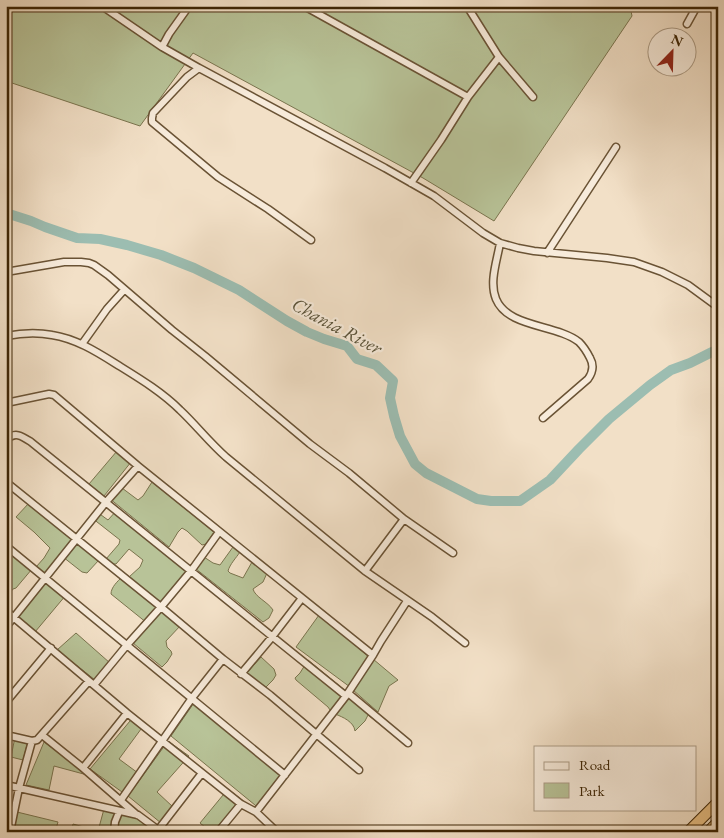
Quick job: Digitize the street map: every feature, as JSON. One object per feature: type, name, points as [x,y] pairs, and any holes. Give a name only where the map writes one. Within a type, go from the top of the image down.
[{"type":"highway","points":[[688,832],[718,802]]},
{"type":"highway","points":[[708,832],[718,822]]},
{"type":"street","points":[[102,6],[162,47],[411,183],[442,202],[477,229],[500,243],[547,253],[634,262],[662,272],[688,285],[718,307]]},
{"type":"street","points":[[162,47],[189,6]]},
{"type":"street","points":[[304,6],[468,97]]},
{"type":"street","points":[[467,6],[499,57],[534,97]]},
{"type":"street","points":[[687,24],[697,6]]},
{"type":"street","points":[[411,183],[468,97],[499,57]]},
{"type":"street","points":[[199,68],[153,113],[152,122],[218,177],[268,209],[310,240]]},
{"type":"street","points":[[547,253],[616,147]]},
{"type":"street","points":[[500,243],[494,269],[493,285],[494,293],[501,308],[509,315],[572,338],[580,343],[592,361],[592,371],[588,379],[543,418]]},
{"type":"street","points":[[6,272],[64,262],[88,263],[99,268],[310,444],[350,473],[404,519],[453,553]]},
{"type":"street","points":[[82,344],[107,309],[124,290]]},
{"type":"street","points":[[6,336],[23,334],[52,335],[82,344],[140,379],[182,411],[226,457],[366,571],[465,643]]},
{"type":"street","points":[[6,403],[54,394],[138,466],[373,655]]},
{"type":"street","points":[[6,440],[14,434],[24,437],[272,637],[408,743]]},
{"type":"street","points":[[6,627],[9,613],[45,578],[106,502],[138,466]]},
{"type":"street","points":[[6,482],[162,607],[241,674],[270,695],[359,770]]},
{"type":"street","points":[[366,571],[404,519]]},
{"type":"street","points":[[6,735],[32,742],[37,740],[162,607],[219,532]]},
{"type":"street","points":[[6,546],[285,775]]},
{"type":"street","points":[[241,674],[302,598]]},
{"type":"street","points":[[256,812],[347,694],[407,601]]},
{"type":"street","points":[[9,613],[127,713],[241,804],[256,812],[278,832]]},
{"type":"street","points":[[6,702],[51,648]]},
{"type":"street","points":[[121,800],[192,698],[223,659]]},
{"type":"street","points":[[83,768],[127,713]]},
{"type":"street","points":[[42,735],[159,831],[202,773]]},
{"type":"street","points":[[10,832],[19,788],[32,742]]},
{"type":"street","points":[[6,785],[138,815]]},
{"type":"street","points":[[218,832],[241,804]]},
{"type":"street","points":[[114,832],[119,812]]},
{"type":"green space","points":[[6,6],[630,6],[632,16],[494,221],[423,178],[193,53],[140,126],[6,81]]},
{"type":"green space","points":[[117,451],[131,462],[104,496],[89,484]]},
{"type":"green space","points":[[152,482],[214,532],[206,544],[202,545],[182,528],[169,547],[109,498],[122,488],[138,500]]},
{"type":"green space","points":[[29,503],[74,539],[47,575],[36,567],[50,548],[16,517]]},
{"type":"green space","points":[[117,510],[191,569],[163,605],[129,577],[140,567],[143,560],[129,549],[116,564],[110,563],[106,559],[119,544],[120,540],[92,518],[97,512],[108,520]]},
{"type":"green space","points":[[76,541],[99,560],[87,573],[82,572],[63,557]]},
{"type":"green space","points":[[233,547],[240,552],[229,568],[228,571],[230,573],[243,578],[252,562],[267,573],[263,582],[253,589],[256,595],[273,610],[269,618],[263,622],[196,569],[204,557],[220,565]]},
{"type":"green space","points":[[6,550],[32,569],[6,598],[6,583],[9,579],[6,576]]},
{"type":"green space","points":[[122,577],[161,607],[147,623],[111,594],[113,587]]},
{"type":"green space","points":[[47,579],[66,595],[35,632],[17,617]]},
{"type":"green space","points":[[163,609],[181,625],[166,641],[167,647],[172,654],[162,667],[133,643]]},
{"type":"green space","points":[[319,615],[369,657],[350,687],[296,647]]},
{"type":"green space","points":[[76,633],[110,663],[95,680],[57,650]]},
{"type":"green space","points":[[261,657],[274,669],[276,675],[266,687],[246,674]]},
{"type":"green space","points":[[373,659],[398,680],[389,686],[378,712],[353,690]]},
{"type":"green space","points":[[308,660],[347,692],[332,713],[328,707],[295,678]]},
{"type":"green space","points":[[350,694],[382,726],[368,715],[355,731],[350,722],[335,714]]},
{"type":"green space","points":[[196,700],[285,777],[261,810],[171,736]]},
{"type":"green space","points":[[135,715],[144,725],[119,759],[138,773],[122,792],[90,769]]},
{"type":"green space","points":[[15,737],[28,741],[23,760],[11,757]]},
{"type":"green space","points":[[168,741],[189,756],[157,792],[173,807],[161,823],[128,796]]},
{"type":"green space","points":[[44,742],[91,776],[54,766],[49,790],[26,785]]},
{"type":"green space","points":[[228,789],[246,803],[222,832],[211,832],[200,823]]},
{"type":"green space","points":[[104,809],[146,818],[164,832],[71,832],[73,824],[98,831]]},
{"type":"green space","points":[[17,812],[58,822],[55,832],[11,832]]},
{"type":"waterway","name":"Chania River","points":[[6,213],[77,238],[100,239],[161,255],[194,268],[239,290],[307,332],[347,346],[357,359],[376,365],[393,381],[390,398],[394,416],[400,436],[415,464],[426,473],[477,499],[520,501],[550,480],[609,419],[650,385],[671,370],[718,350]]}]
